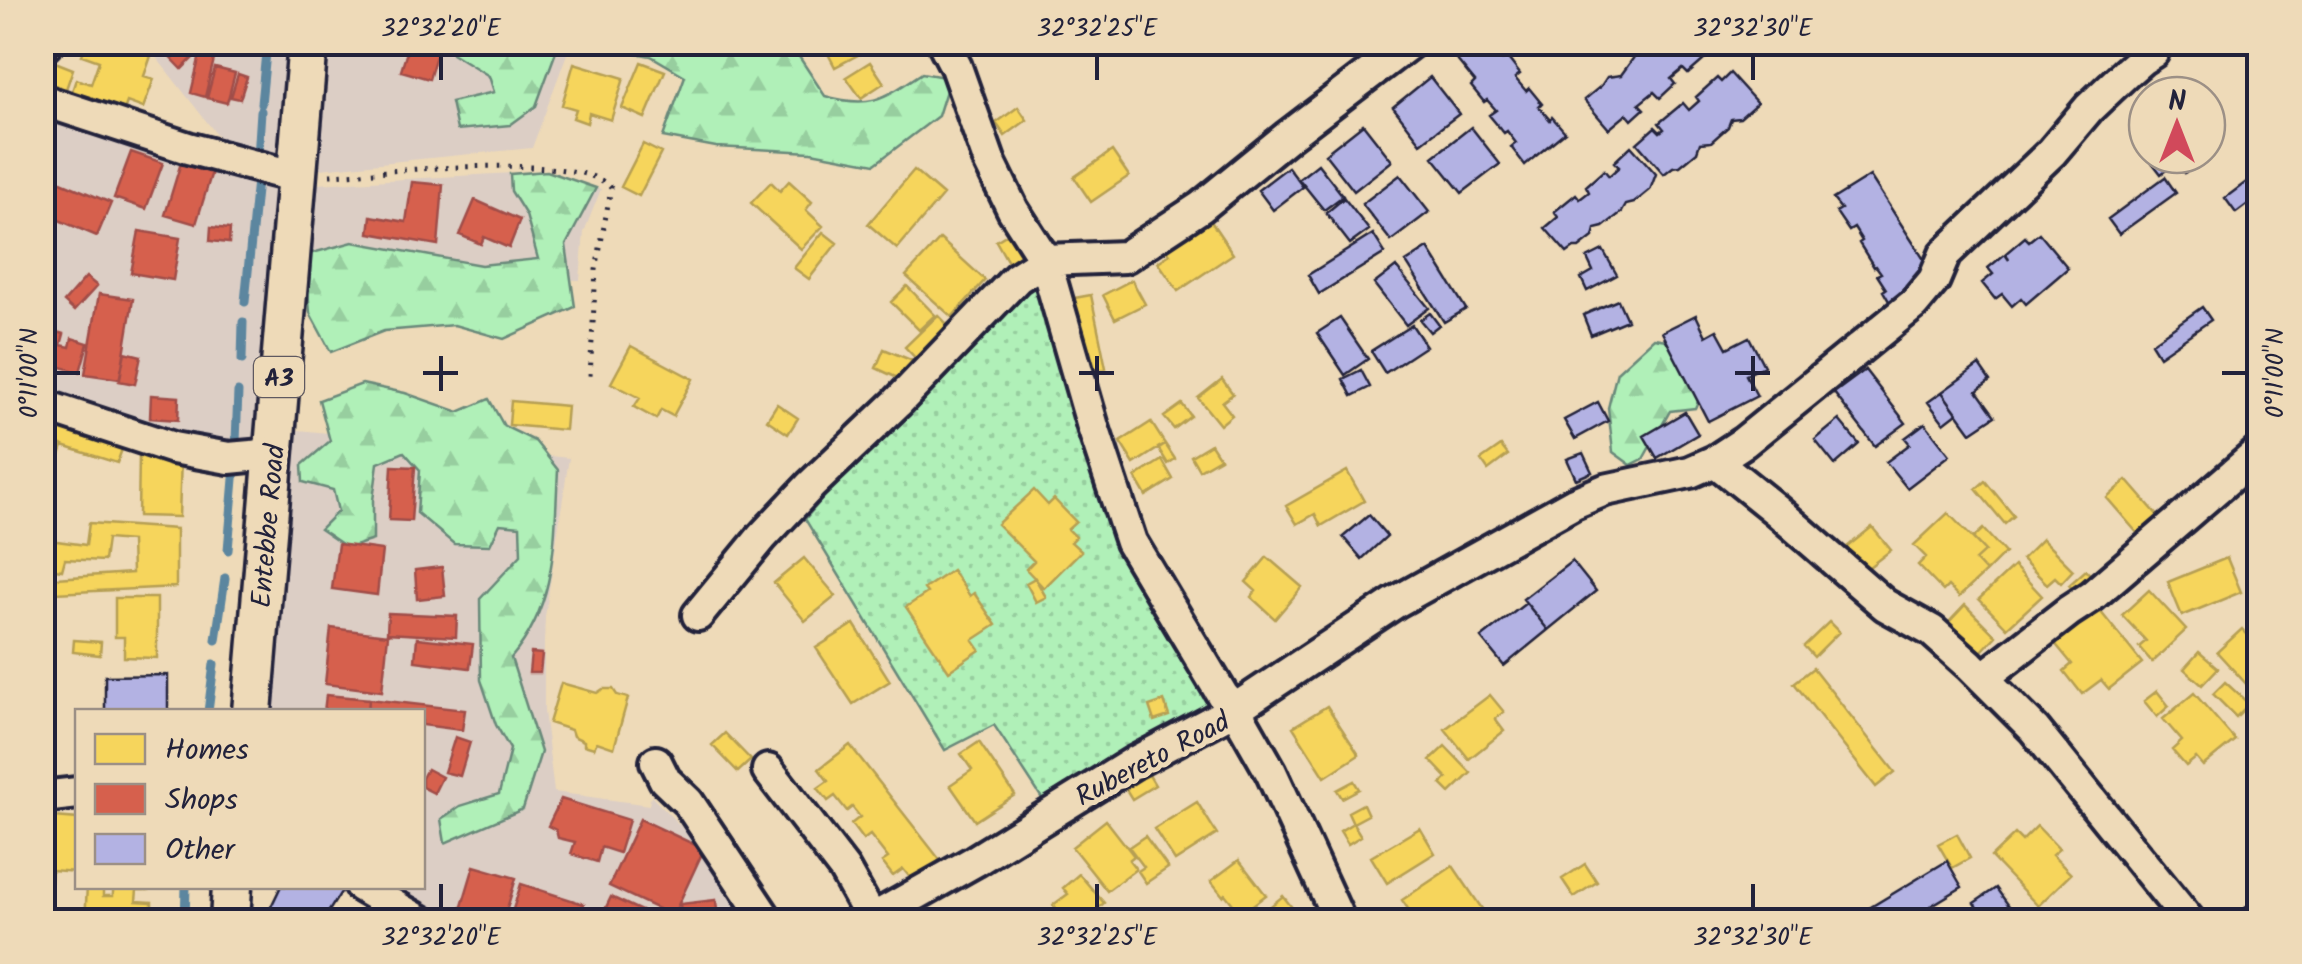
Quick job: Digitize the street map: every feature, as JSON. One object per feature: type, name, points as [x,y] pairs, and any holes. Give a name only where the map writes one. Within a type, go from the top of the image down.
[{"type":"main road","name":"Entebbe Road","points":[[252,709],[308,42]]},
{"type":"main road","points":[[230,922],[232,889]]},
{"type":"street","points":[[42,48],[48,42]]},
{"type":"street","points":[[943,42],[956,67],[990,163],[1013,210],[1045,260],[1131,542],[1222,696],[1235,709],[1396,602],[1574,503],[1605,490],[1690,472],[1744,442],[1914,304],[1934,280],[1944,254],[2051,153],[2101,96],[2153,52],[2146,42]]},
{"type":"street","points":[[698,615],[810,485],[1017,278],[1045,260],[1125,257],[1201,208],[1411,42]]},
{"type":"street","points":[[42,100],[188,148],[296,177]]},
{"type":"street","points":[[42,404],[173,448],[229,458],[272,454]]},
{"type":"street","points":[[1983,678],[2121,572],[2260,451]]},
{"type":"street","points":[[1715,461],[1884,606],[1932,631],[1983,678],[2034,729],[2190,922]]},
{"type":"street","name":"Rubereto Road","points":[[870,921],[1133,763],[1235,709],[1271,772],[1340,922]]},
{"type":"street","points":[[656,762],[665,780],[688,802],[768,922]]},
{"type":"street","points":[[768,770],[844,869],[870,921]]},
{"type":"street","points":[[42,797],[75,793]]},
{"type":"street","points":[[365,889],[422,922]]},
{"type":"path","points":[[296,177],[500,166],[564,168],[606,181],[611,188],[596,270],[590,376]]},
{"type":"shaded area","points":[[145,43],[292,43],[283,160],[225,145]]},
{"type":"shaded area","points":[[326,43],[571,43],[532,148],[320,169]]},
{"type":"shaded area","points":[[42,113],[281,183],[257,445],[229,449],[43,398]]},
{"type":"shaded area","points":[[547,171],[601,189],[584,232],[580,280],[306,273],[317,184]]},
{"type":"shaded area","points":[[289,429],[569,458],[545,617],[544,711],[554,792],[649,805],[651,796],[704,850],[746,921],[449,921],[407,903],[385,889],[425,889],[425,709],[264,709]]},
{"type":"green space","points":[[449,43],[558,46],[536,106],[510,125],[457,130],[451,102],[494,92],[489,76],[452,53]]},
{"type":"green space","points":[[599,43],[802,43],[798,55],[825,96],[854,102],[886,95],[922,73],[950,78],[938,116],[875,164],[811,152],[716,147],[663,137],[685,76],[651,56]]},
{"type":"green space","points":[[547,171],[596,188],[566,245],[575,307],[504,339],[454,325],[384,331],[331,352],[310,313],[305,255],[353,242],[481,265],[538,259],[526,215],[511,191],[510,174]]},
{"type":"green space","points":[[1035,269],[1128,546],[1212,691],[1208,711],[1047,806],[994,725],[945,750],[805,519]]},
{"type":"green space","points":[[1654,338],[1672,341],[1704,388],[1695,408],[1670,411],[1643,459],[1631,465],[1613,452],[1608,408],[1617,372]]},
{"type":"green space","points":[[362,384],[405,393],[459,412],[489,399],[504,426],[535,441],[558,470],[551,569],[538,615],[511,658],[541,752],[523,809],[445,843],[441,819],[460,806],[499,794],[510,749],[496,725],[481,680],[480,599],[521,555],[520,526],[500,524],[490,545],[454,544],[417,513],[420,470],[404,452],[378,463],[373,540],[348,548],[320,529],[338,511],[333,490],[303,482],[302,465],[330,441],[319,400]]},
{"type":"building: Homes","points":[[87,42],[113,42],[151,56],[144,76],[154,79],[143,108],[127,102],[122,116],[70,97],[76,79],[91,84],[99,61],[82,55]]},
{"type":"building: Homes","points":[[822,42],[871,42],[873,47],[835,67]]},
{"type":"building: Homes","points":[[50,60],[73,69],[64,95],[42,87]]},
{"type":"building: Homes","points":[[641,62],[665,71],[645,118],[622,108]]},
{"type":"building: Homes","points":[[870,62],[884,83],[861,98],[846,77]]},
{"type":"building: Homes","points":[[574,63],[624,78],[611,120],[589,113],[587,123],[573,118],[576,109],[562,105]]},
{"type":"building: Homes","points":[[1018,107],[1027,120],[1005,136],[996,123]]},
{"type":"building: Homes","points":[[643,144],[661,153],[639,196],[621,187]]},
{"type":"building: Homes","points":[[1112,151],[1129,176],[1091,202],[1074,177]]},
{"type":"building: Homes","points":[[914,170],[943,195],[897,249],[868,224]]},
{"type":"building: Homes","points":[[789,181],[812,202],[806,210],[823,226],[801,249],[751,203],[771,182],[780,191]]},
{"type":"building: Homes","points":[[1208,217],[1233,254],[1178,291],[1158,262],[1170,254],[1164,246]]},
{"type":"building: Homes","points":[[823,232],[837,243],[809,279],[794,268]]},
{"type":"building: Homes","points":[[1009,233],[1027,263],[1013,271],[996,241]]},
{"type":"building: Homes","points":[[940,239],[985,280],[952,317],[906,276]]},
{"type":"building: Homes","points":[[1132,280],[1145,304],[1115,319],[1103,295]]},
{"type":"building: Homes","points":[[907,286],[935,315],[919,330],[891,302]]},
{"type":"building: Homes","points":[[1091,295],[1106,368],[1085,373],[1069,299]]},
{"type":"building: Homes","points":[[938,315],[956,333],[923,366],[905,347]]},
{"type":"building: Homes","points":[[631,346],[693,379],[673,416],[661,410],[656,419],[634,407],[640,398],[611,383]]},
{"type":"building: Homes","points":[[884,349],[913,361],[904,381],[876,368]]},
{"type":"building: Homes","points":[[1222,379],[1233,394],[1222,402],[1232,415],[1220,425],[1198,398]]},
{"type":"building: Homes","points":[[511,401],[567,406],[565,430],[509,425]]},
{"type":"building: Homes","points":[[777,404],[798,418],[788,434],[767,420]]},
{"type":"building: Homes","points":[[1182,404],[1191,416],[1174,429],[1164,417]]},
{"type":"building: Homes","points":[[42,412],[124,444],[117,463],[42,436]]},
{"type":"building: Homes","points":[[1151,422],[1165,444],[1134,464],[1120,442]]},
{"type":"building: Homes","points":[[42,440],[63,446],[53,477],[45,475],[42,482]]},
{"type":"building: Homes","points":[[1165,444],[1175,459],[1168,464],[1158,448]]},
{"type":"building: Homes","points":[[1211,444],[1220,458],[1199,470],[1191,456]]},
{"type":"building: Homes","points":[[1501,446],[1508,455],[1488,470],[1481,460]]},
{"type":"building: Homes","points":[[139,455],[181,457],[179,517],[138,516]]},
{"type":"building: Homes","points":[[1162,460],[1173,479],[1146,496],[1135,477]]},
{"type":"building: Homes","points":[[1347,471],[1364,501],[1321,526],[1315,514],[1297,524],[1286,506]]},
{"type":"building: Homes","points":[[2127,480],[2159,517],[2139,535],[2107,498]]},
{"type":"building: Homes","points":[[1985,481],[2014,516],[2005,524],[1976,489]]},
{"type":"building: Homes","points":[[1034,490],[1048,505],[1054,499],[1076,522],[1068,529],[1076,537],[1071,542],[1081,551],[1044,588],[1026,569],[1034,561],[997,524]]},
{"type":"building: Homes","points":[[1948,513],[1985,551],[1975,560],[1986,572],[1959,597],[1948,586],[1943,591],[1918,565],[1926,557],[1914,545]]},
{"type":"building: Homes","points":[[89,523],[176,529],[176,587],[55,593],[56,578],[132,573],[131,541],[107,539],[104,561],[65,559],[62,570],[42,567],[42,539],[86,545]]},
{"type":"building: Homes","points":[[1872,527],[1891,550],[1860,574],[1842,551]]},
{"type":"building: Homes","points":[[1983,529],[2005,553],[1986,572],[1975,560],[1985,551],[1973,538]]},
{"type":"building: Homes","points":[[2042,539],[2073,570],[2061,583],[2055,577],[2047,584],[2022,559]]},
{"type":"building: Homes","points":[[1267,557],[1302,587],[1275,619],[1251,597],[1256,591],[1246,582]]},
{"type":"building: Homes","points":[[804,558],[836,596],[805,621],[774,583]]},
{"type":"building: Homes","points":[[2227,558],[2241,592],[2182,616],[2168,582]]},
{"type":"building: Homes","points":[[2014,566],[2042,596],[2007,628],[1979,599]]},
{"type":"building: Homes","points":[[952,570],[996,625],[973,640],[980,650],[949,671],[906,607]]},
{"type":"building: Homes","points":[[2086,570],[2092,577],[2075,592],[2069,585]]},
{"type":"building: Homes","points":[[1035,578],[1046,597],[1036,602],[1026,583]]},
{"type":"building: Homes","points":[[2149,590],[2186,630],[2152,662],[2139,647],[2146,641],[2122,615]]},
{"type":"building: Homes","points":[[115,598],[157,598],[157,658],[124,657],[124,637],[115,637]]},
{"type":"building: Homes","points":[[1965,605],[1996,636],[1980,653],[1949,622]]},
{"type":"building: Homes","points":[[2096,606],[2142,663],[2109,689],[2101,680],[2082,694],[2064,671],[2072,664],[2053,641]]},
{"type":"building: Homes","points":[[1829,622],[1839,632],[1814,657],[1804,646]]},
{"type":"building: Homes","points":[[854,624],[890,681],[853,704],[816,648]]},
{"type":"building: Homes","points":[[2242,629],[2260,648],[2260,699],[2217,652]]},
{"type":"building: Homes","points":[[74,640],[101,642],[100,655],[73,652]]},
{"type":"building: Homes","points":[[2199,652],[2218,668],[2202,685],[2184,669]]},
{"type":"building: Homes","points":[[1813,668],[1895,772],[1876,787],[1794,683]]},
{"type":"building: Homes","points":[[2225,682],[2249,704],[2236,717],[2213,694]]},
{"type":"building: Homes","points":[[561,683],[597,693],[613,689],[617,695],[628,698],[614,748],[597,742],[594,748],[584,745],[571,730],[549,723]]},
{"type":"building: Homes","points":[[2157,691],[2169,706],[2157,717],[2144,701]]},
{"type":"building: Homes","points":[[2194,693],[2235,740],[2203,766],[2196,758],[2186,766],[2172,750],[2182,741],[2163,719]]},
{"type":"building: Homes","points":[[1490,695],[1504,712],[1495,719],[1504,731],[1469,759],[1445,729]]},
{"type":"building: Homes","points":[[1164,701],[1169,716],[1154,721],[1149,706]]},
{"type":"building: Homes","points":[[1327,706],[1359,755],[1325,777],[1293,727]]},
{"type":"building: Homes","points":[[725,733],[751,760],[738,772],[712,745]]},
{"type":"building: Homes","points":[[979,742],[1015,795],[975,821],[950,785],[972,770],[961,754]]},
{"type":"building: Homes","points":[[850,745],[940,860],[913,881],[903,869],[893,876],[882,862],[888,858],[870,835],[863,840],[851,824],[860,817],[852,807],[847,811],[835,796],[828,801],[818,788],[828,781],[819,769]]},
{"type":"building: Homes","points":[[1445,746],[1471,773],[1450,793],[1441,784],[1447,778],[1430,760]]},
{"type":"building: Homes","points":[[1146,770],[1155,785],[1132,799],[1122,783]]},
{"type":"building: Homes","points":[[1354,781],[1359,789],[1342,798],[1337,790]]},
{"type":"building: Homes","points":[[1197,802],[1217,834],[1175,861],[1154,829]]},
{"type":"building: Homes","points":[[1363,804],[1368,815],[1353,823],[1348,812]]},
{"type":"building: Homes","points":[[42,816],[75,819],[75,872],[52,870],[51,882],[42,882]]},
{"type":"building: Homes","points":[[1106,820],[1134,856],[1129,860],[1136,869],[1107,891],[1072,847]]},
{"type":"building: Homes","points":[[1353,823],[1361,836],[1348,844],[1340,831]]},
{"type":"building: Homes","points":[[2037,826],[2059,849],[2052,855],[2071,874],[2038,906],[1991,857],[2015,834],[2022,841]]},
{"type":"building: Homes","points":[[1420,828],[1435,853],[1387,883],[1371,857]]},
{"type":"building: Homes","points":[[1957,834],[1970,858],[1952,868],[1938,844]]},
{"type":"building: Homes","points":[[1145,836],[1168,868],[1146,883],[1138,871],[1144,867],[1129,847]]},
{"type":"building: Homes","points":[[1239,860],[1266,895],[1241,914],[1211,881]]},
{"type":"building: Homes","points":[[1585,864],[1597,882],[1574,897],[1562,879]]},
{"type":"building: Homes","points":[[1453,866],[1491,922],[1417,922],[1402,900]]},
{"type":"building: Homes","points":[[1079,874],[1104,903],[1083,922],[1067,922],[1053,905],[1068,894],[1063,888]]},
{"type":"building: Homes","points":[[87,889],[103,889],[103,896],[113,896],[113,889],[149,889],[137,890],[136,901],[152,902],[152,922],[85,922]]},
{"type":"building: Homes","points":[[1283,896],[1301,919],[1251,922]]},
{"type":"building: Shops","points":[[186,42],[197,54],[182,69],[157,43]]},
{"type":"building: Shops","points":[[410,42],[440,42],[429,79],[401,71]]},
{"type":"building: Shops","points":[[200,55],[214,59],[205,97],[191,93]]},
{"type":"building: Shops","points":[[215,68],[235,73],[227,103],[207,98]]},
{"type":"building: Shops","points":[[238,74],[247,77],[240,99],[231,97]]},
{"type":"building: Shops","points":[[131,152],[163,163],[146,209],[114,198]]},
{"type":"building: Shops","points":[[183,156],[214,165],[196,224],[165,215]]},
{"type":"building: Shops","points":[[42,174],[111,203],[97,236],[42,213]]},
{"type":"building: Shops","points":[[412,182],[443,185],[438,245],[369,233],[371,216],[406,222]]},
{"type":"building: Shops","points":[[475,200],[520,220],[509,248],[484,237],[481,244],[460,235]]},
{"type":"building: Shops","points":[[211,227],[230,229],[229,243],[210,241]]},
{"type":"building: Shops","points":[[139,231],[180,238],[173,280],[131,273]]},
{"type":"building: Shops","points":[[86,277],[97,286],[74,311],[64,302]]},
{"type":"building: Shops","points":[[99,294],[133,299],[120,379],[85,374]]},
{"type":"building: Shops","points":[[47,329],[64,334],[61,345],[70,347],[72,338],[88,343],[80,372],[42,362]]},
{"type":"building: Shops","points":[[125,352],[141,356],[135,384],[119,381]]},
{"type":"building: Shops","points":[[151,395],[179,397],[178,420],[150,418]]},
{"type":"building: Shops","points":[[392,466],[415,467],[411,521],[389,520]]},
{"type":"building: Shops","points":[[338,544],[382,550],[377,595],[332,589]]},
{"type":"building: Shops","points":[[442,567],[445,596],[417,599],[415,570]]},
{"type":"building: Shops","points":[[388,613],[457,616],[456,637],[387,633]]},
{"type":"building: Shops","points":[[331,628],[388,635],[382,691],[325,684]]},
{"type":"building: Shops","points":[[417,638],[473,644],[470,668],[415,661]]},
{"type":"building: Shops","points":[[531,653],[542,654],[540,673],[529,673]]},
{"type":"building: Shops","points":[[326,695],[369,699],[368,709],[324,709]]},
{"type":"building: Shops","points":[[369,699],[465,710],[462,730],[425,725],[425,709],[368,709]]},
{"type":"building: Shops","points":[[455,737],[470,742],[460,776],[444,772]]},
{"type":"building: Shops","points":[[427,769],[442,777],[434,793],[425,788]]},
{"type":"building: Shops","points":[[561,799],[629,820],[619,853],[601,847],[597,862],[571,854],[575,842],[558,838],[556,830],[548,826]]},
{"type":"building: Shops","points":[[640,819],[704,849],[673,916],[609,886]]},
{"type":"building: Shops","points":[[474,866],[516,878],[503,922],[460,913]]},
{"type":"building: Shops","points":[[521,884],[584,904],[578,922],[509,922]]},
{"type":"building: Shops","points":[[611,897],[652,916],[668,916],[669,922],[599,922]]},
{"type":"building: Shops","points":[[716,900],[718,922],[682,922],[680,904]]},
{"type":"building: Other","points":[[1467,42],[1480,42],[1486,49],[1490,46],[1502,60],[1506,56],[1520,74],[1515,78],[1526,91],[1529,88],[1542,104],[1539,107],[1565,132],[1525,165],[1511,147],[1516,143],[1489,115],[1496,110],[1471,86],[1475,82],[1452,54]]},
{"type":"building: Other","points":[[1657,42],[1691,42],[1705,59],[1688,74],[1683,69],[1671,79],[1675,84],[1660,98],[1654,92],[1639,104],[1644,109],[1632,120],[1627,114],[1609,129],[1584,100],[1607,77],[1621,75],[1637,53]]},
{"type":"building: Other","points":[[1730,73],[1757,103],[1740,118],[1731,119],[1711,142],[1700,143],[1697,152],[1680,166],[1664,174],[1637,143],[1655,127],[1660,132],[1664,129],[1659,123],[1683,103],[1689,110],[1699,101],[1696,97],[1717,78],[1721,82]]},
{"type":"building: Other","points":[[1430,77],[1459,114],[1421,143],[1393,107]]},
{"type":"building: Other","points":[[1363,124],[1392,161],[1354,191],[1325,154]]},
{"type":"building: Other","points":[[1471,127],[1500,164],[1462,193],[1433,157]]},
{"type":"building: Other","points":[[1631,146],[1656,174],[1650,190],[1595,229],[1593,237],[1579,248],[1567,253],[1545,228],[1558,217],[1554,212],[1576,194],[1580,199],[1589,192],[1586,186],[1604,170],[1609,176],[1619,167],[1614,162]]},
{"type":"building: Other","points":[[1318,164],[1343,196],[1324,210],[1299,179]]},
{"type":"building: Other","points":[[1288,167],[1303,187],[1273,210],[1258,190]]},
{"type":"building: Other","points":[[1400,175],[1429,212],[1391,241],[1362,204]]},
{"type":"building: Other","points":[[1870,176],[1934,275],[1890,303],[1877,275],[1881,273],[1859,243],[1862,241],[1854,228],[1849,231],[1836,212],[1841,209],[1833,199]]},
{"type":"building: Other","points":[[2165,177],[2176,193],[2119,234],[2108,219]]},
{"type":"building: Other","points":[[2249,180],[2260,195],[2236,213],[2225,198]]},
{"type":"building: Other","points":[[1344,198],[1369,230],[1350,244],[1326,213]]},
{"type":"building: Other","points":[[2039,233],[2068,268],[2026,304],[2021,298],[2012,306],[2002,294],[1995,299],[1982,283],[1993,274],[1988,268],[2005,254],[2009,260],[2006,253],[2025,237],[2029,241]]},
{"type":"building: Other","points":[[1373,234],[1385,253],[1319,294],[1308,275]]},
{"type":"building: Other","points":[[1428,248],[1466,309],[1444,322],[1406,262]]},
{"type":"building: Other","points":[[1603,250],[1617,275],[1587,291],[1581,278],[1593,271],[1587,258]]},
{"type":"building: Other","points":[[1396,267],[1429,308],[1406,325],[1374,284]]},
{"type":"building: Other","points":[[1618,300],[1627,320],[1591,335],[1583,315]]},
{"type":"building: Other","points":[[2202,307],[2211,320],[2159,356],[2151,343]]},
{"type":"building: Other","points":[[1430,313],[1439,325],[1430,332],[1420,320]]},
{"type":"building: Other","points":[[1696,315],[1706,336],[1717,330],[1727,348],[1749,337],[1764,366],[1746,375],[1757,396],[1708,421],[1662,332]]},
{"type":"building: Other","points":[[1340,318],[1368,359],[1345,375],[1317,333]]},
{"type":"building: Other","points":[[1412,325],[1426,346],[1385,373],[1371,351]]},
{"type":"building: Other","points":[[1979,365],[1990,381],[1977,391],[1995,416],[1971,432],[1942,392]]},
{"type":"building: Other","points":[[1361,370],[1370,387],[1352,396],[1343,379]]},
{"type":"building: Other","points":[[1865,370],[1906,423],[1875,446],[1834,393]]},
{"type":"building: Other","points":[[1942,392],[1957,413],[1944,423],[1928,402]]},
{"type":"building: Other","points":[[1598,402],[1608,421],[1575,439],[1564,420]]},
{"type":"building: Other","points":[[1685,412],[1698,434],[1657,458],[1644,436]]},
{"type":"building: Other","points":[[1839,420],[1859,444],[1835,465],[1815,440]]},
{"type":"building: Other","points":[[1925,423],[1950,455],[1907,488],[1886,462],[1910,444],[1905,438]]},
{"type":"building: Other","points":[[1583,453],[1592,472],[1576,479],[1567,459]]},
{"type":"building: Other","points":[[1369,515],[1387,536],[1362,559],[1343,537]]},
{"type":"building: Other","points":[[1572,561],[1596,591],[1548,630],[1523,599]]},
{"type":"building: Other","points":[[1526,603],[1548,630],[1504,666],[1481,638]]},
{"type":"building: Other","points":[[168,675],[168,709],[105,709],[105,676]]},
{"type":"building: Other","points":[[1947,861],[1962,887],[1904,922],[1846,922]]},
{"type":"building: Other","points":[[1996,888],[2019,922],[1988,922],[1974,903]]},
{"type":"building: Other","points":[[280,889],[343,889],[322,922],[291,922],[269,911]]},
{"type":"waterway","points":[[261,104],[267,42]]},
{"type":"waterway","points":[[258,157],[261,111]]},
{"type":"waterway","points":[[245,302],[257,180]]},
{"type":"waterway","points":[[242,360],[243,322]]},
{"type":"waterway","points":[[236,441],[238,392]]},
{"type":"waterway","points":[[228,550],[235,467]]},
{"type":"waterway","points":[[216,640],[225,578]]},
{"type":"waterway","points":[[208,709],[214,664]]},
{"type":"waterway","points":[[185,922],[186,889]]}]
